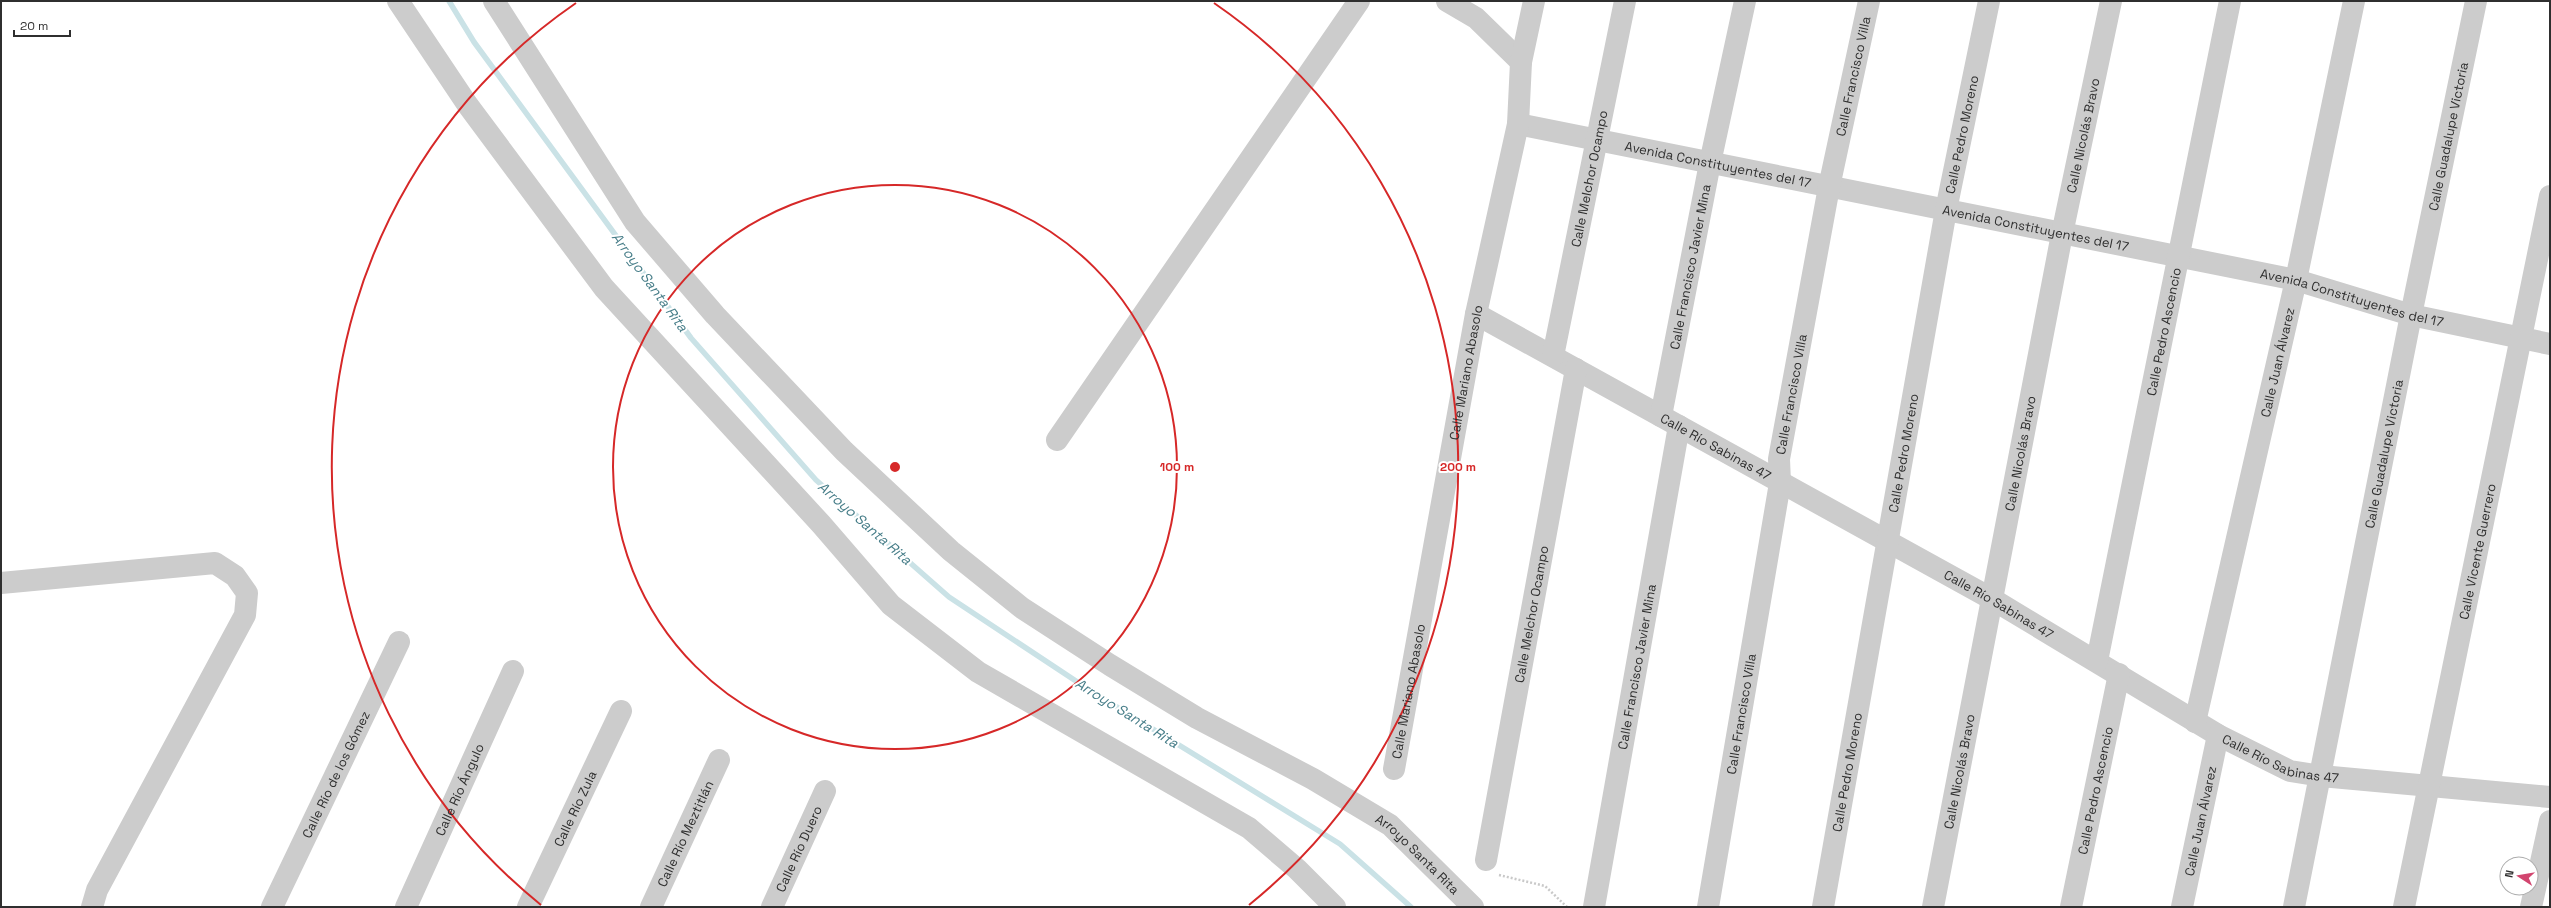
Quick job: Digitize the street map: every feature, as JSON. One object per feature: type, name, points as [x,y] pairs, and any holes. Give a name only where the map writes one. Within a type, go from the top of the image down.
[{"type":"street","points":[[398,1],[467,104],[604,288],[821,524],[891,605],[978,672],[1249,828],[1297,869],[1335,907]]},
{"type":"street","name":"Arroyo Santa Rita","points":[[494,1],[635,222],[715,314],[844,451],[951,551],[1022,608],[1110,665],[1197,718],[1313,779],[1390,825],[1473,907]]},
{"type":"street","points":[[1056,440],[1359,1]]},
{"type":"street","points":[[1447,1],[1476,18],[1522,62]]},
{"type":"street","name":"Calle Mariano Abasolo","points":[[1394,769],[1476,314],[1518,124],[1522,62],[1534,1]]},
{"type":"street","name":"Calle Melchor Ocampo","points":[[1553,356],[1625,1]]},
{"type":"street","name":"Calle Francisco Javier Mina","points":[[1594,907],[1710,163],[1744,1]]},
{"type":"street","name":"Calle Francisco Villa","points":[[1708,907],[1780,483],[1779,459],[1829,187],[1869,1]]},
{"type":"street","name":"Calle Pedro Moreno","points":[[1823,907],[1889,542],[1946,210],[1989,1]]},
{"type":"street","name":"Calle Nicolás Bravo","points":[[1933,907],[2062,234],[2111,1]]},
{"type":"street","name":"Calle Pedro Ascencio","points":[[2097,661],[2230,1]]},
{"type":"street","name":"Calle Juan Álvarez","points":[[2195,722],[2296,280],[2354,1]]},
{"type":"street","name":"Calle Guadalupe Victoria","points":[[2294,907],[2321,776],[2410,315],[2476,1]]},
{"type":"street","name":"Avenida Constituyentes del 17","points":[[1518,124],[2177,258],[2296,280],[2410,315],[2550,344]]},
{"type":"street","name":"Calle Vicente Guerrero","points":[[2404,907],[2430,786],[2519,338],[2545,242],[2550,196]]},
{"type":"street","name":"Calle Río Sabinas 47","points":[[1476,314],[1992,600],[2120,674],[2218,735],[2290,771],[2321,776],[2550,797]]},
{"type":"street","name":"Calle Melchor Ocampo","points":[[1486,860],[1576,369]]},
{"type":"street","points":[[1,583],[215,563],[235,576],[247,593],[245,615],[96,890],[92,907]]},
{"type":"street","name":"Calle Río de los Gómez","points":[[272,907],[399,642]]},
{"type":"street","name":"Calle Río Ángulo","points":[[406,907],[513,671]]},
{"type":"street","name":"Calle Pedro Ascencio","points":[[2071,907],[2120,674]]},
{"type":"street","name":"Calle Río Zula","points":[[528,907],[621,710]]},
{"type":"street","name":"Calle Juan Álvarez","points":[[2182,907],[2218,735]]},
{"type":"street","name":"Calle Río Meztitlán","points":[[651,907],[720,760]]},
{"type":"street","name":"Calle Río Duero","points":[[772,907],[825,791]]},
{"type":"street","points":[[2531,907],[2550,821]]},
{"type":"path","points":[[1486,860],[1491,871],[1503,877],[1526,880],[1544,886],[1567,907]]},
{"type":"waterway","name":"Arroyo Santa Rita","points":[[449,1],[474,42],[691,338],[816,480],[949,597],[1091,691],[1340,844],[1411,907]]}]
